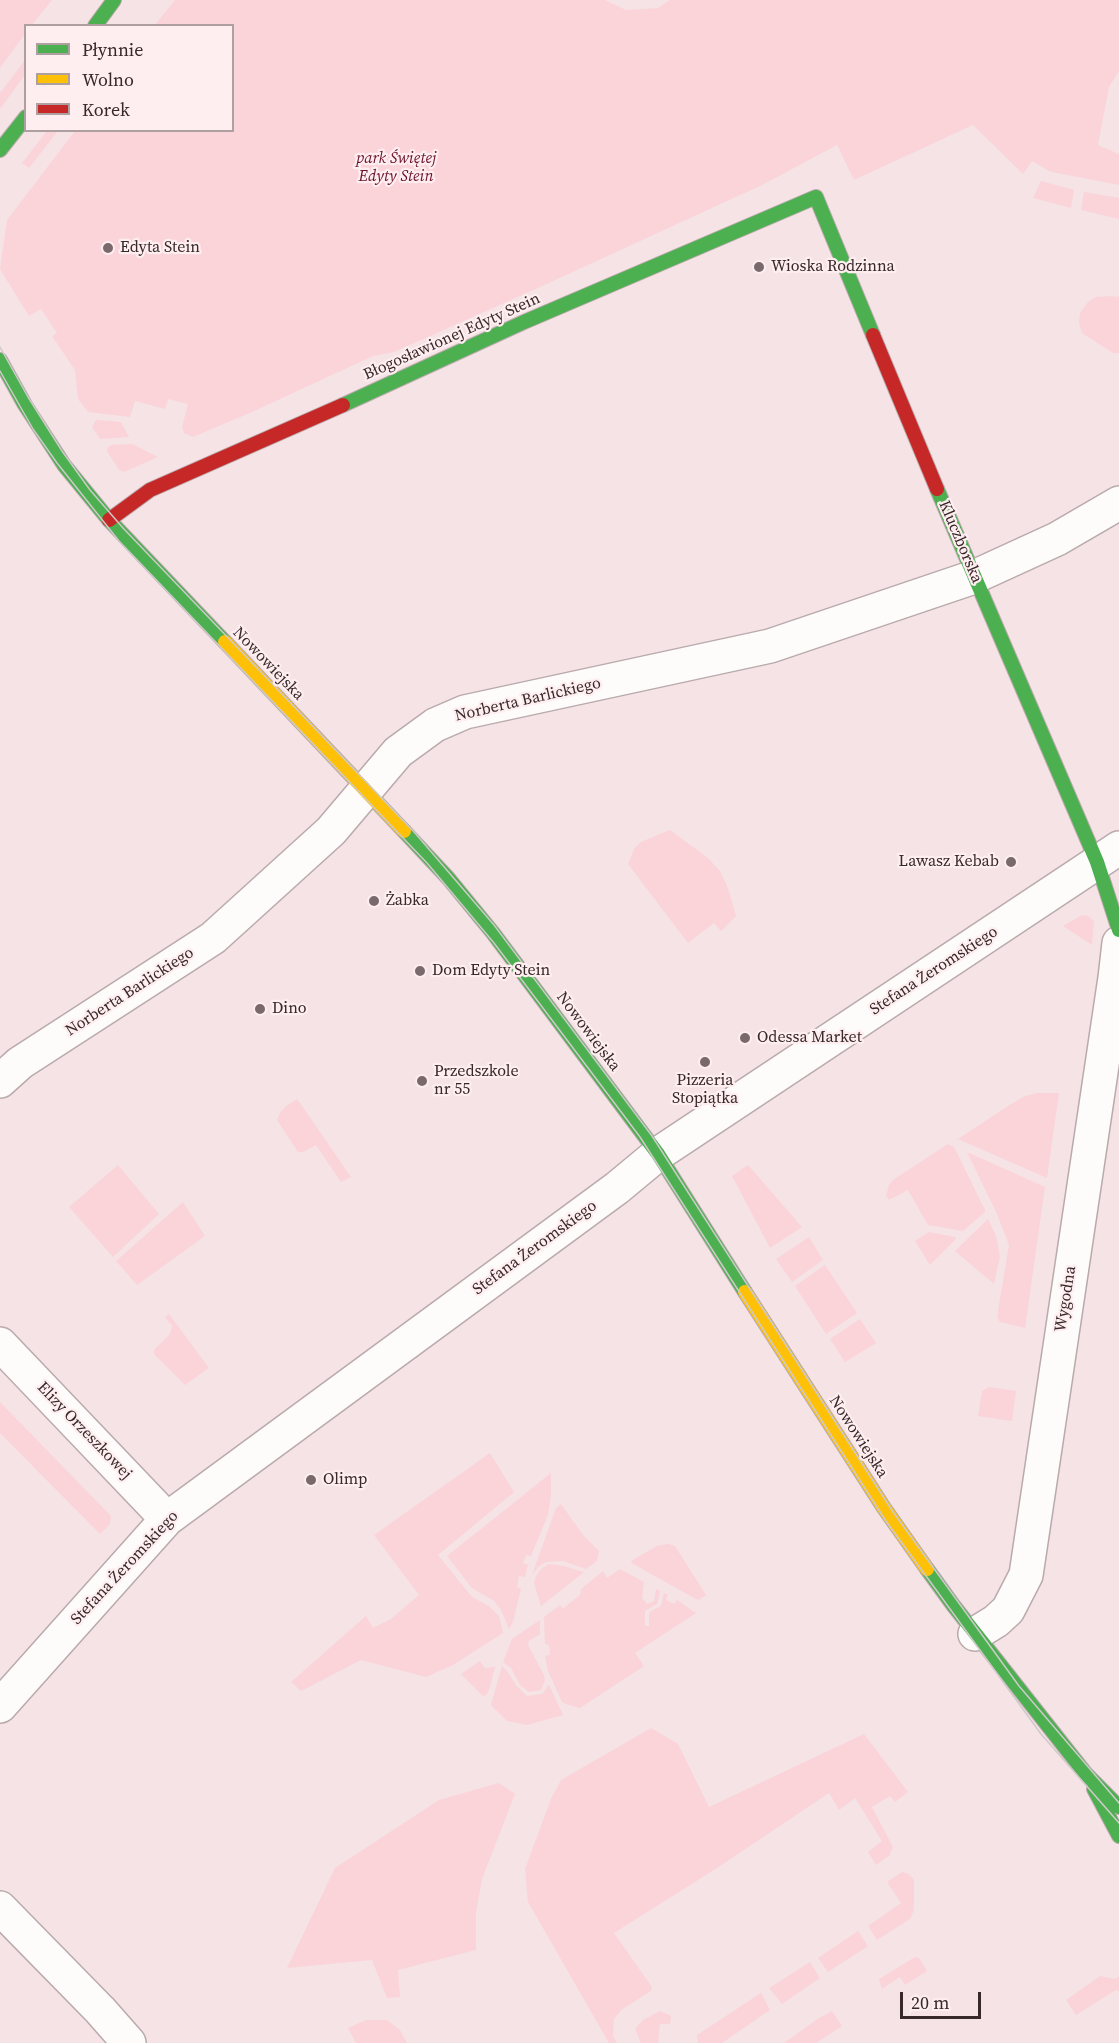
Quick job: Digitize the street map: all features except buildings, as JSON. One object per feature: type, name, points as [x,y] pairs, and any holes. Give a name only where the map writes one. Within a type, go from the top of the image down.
[{"type":"street","points":[[96,24],[114,0]]},
{"type":"street","points":[[0,150],[24,120]]},
{"type":"street","name":"Błogosławionej Edyty Stein","points":[[109,520],[150,490],[524,322],[816,197]]},
{"type":"street","name":"Kluczborska","points":[[816,197],[974,577],[1112,862]]},
{"type":"street","name":"Nowowiejska","points":[[0,360],[25,405],[64,465],[109,520],[448,878],[493,933],[658,1154],[859,1469],[975,1634],[1086,1774],[1119,1807]]},
{"type":"street","name":"Norberta Barlickiego","points":[[0,1081],[20,1063],[213,938],[331,831],[398,752],[435,725],[465,712],[770,646],[974,577],[1058,540],[1119,503]]},
{"type":"street","points":[[1112,862],[1119,930]]},
{"type":"street","name":"Stefana Żeromskiego","points":[[0,1706],[167,1519],[617,1188],[658,1154],[1024,912],[1112,862]]},
{"type":"street","name":"Wygodna","points":[[975,1634],[996,1621],[1008,1610],[1026,1575],[1119,943]]},
{"type":"street","name":"Elizy Orzeszkowej","points":[[0,1344],[167,1519]]},
{"type":"street","name":"Nowowiejska","points":[[1086,1774],[1119,1836]]},
{"type":"street","points":[[0,1908],[93,2002],[129,2043]]},
{"type":"green space","points":[[0,0],[52,0],[33,24],[24,24],[24,35],[0,68]]},
{"type":"green space","name":"park Świętej Edyty Stein","points":[[175,0],[605,0],[626,10],[658,8],[670,0],[1119,0],[1119,71],[1109,87],[1098,145],[1119,154],[1119,185],[1049,171],[1032,161],[1023,174],[973,125],[854,180],[837,145],[762,185],[540,287],[394,352],[373,356],[193,437],[184,433],[182,427],[188,404],[168,399],[165,409],[135,401],[130,417],[88,412],[78,399],[75,370],[52,336],[57,333],[41,309],[29,316],[0,269],[7,220],[74,132],[234,132],[234,24],[156,24]]},
{"type":"green space","points":[[24,61],[24,76],[0,109],[0,93]]},
{"type":"green space","points":[[46,132],[57,132],[29,168],[22,163]]},
{"type":"green space","points":[[1041,181],[1074,190],[1071,208],[1033,198]]},
{"type":"green space","points":[[1084,192],[1119,198],[1119,219],[1081,210]]},
{"type":"green space","points":[[1096,297],[1119,297],[1119,353],[1113,353],[1082,333],[1079,323],[1080,313],[1088,302]]},
{"type":"green space","points":[[96,420],[121,422],[129,437],[100,439],[92,427]]},
{"type":"green space","points":[[132,444],[158,457],[124,472],[119,470],[107,451],[108,447]]},
{"type":"green space","points":[[670,830],[708,858],[720,871],[728,888],[736,916],[721,931],[714,923],[688,943],[628,864],[634,849],[641,842]]},
{"type":"green space","points":[[1082,915],[1094,921],[1092,945],[1063,926]]},
{"type":"green space","points":[[1038,1093],[1059,1093],[1047,1178],[958,1139],[1025,1096]]},
{"type":"green space","points":[[297,1099],[351,1177],[341,1182],[316,1145],[303,1152],[298,1152],[277,1120],[286,1106]]},
{"type":"green space","points":[[948,1144],[954,1147],[985,1210],[963,1231],[928,1225],[908,1190],[889,1200],[886,1196],[893,1180]]},
{"type":"green space","points":[[967,1152],[1045,1187],[1025,1328],[1000,1322],[997,1317],[1009,1245],[997,1214]]},
{"type":"green space","points":[[118,1165],[159,1214],[113,1257],[69,1207]]},
{"type":"green space","points":[[748,1165],[802,1227],[770,1248],[732,1176]]},
{"type":"green space","points":[[183,1202],[205,1236],[137,1285],[116,1261]]},
{"type":"green space","points":[[988,1219],[996,1236],[1000,1256],[994,1284],[955,1251]]},
{"type":"green space","points":[[929,1232],[956,1239],[930,1265],[915,1241]]},
{"type":"green space","points":[[809,1237],[823,1260],[792,1282],[776,1259]]},
{"type":"green space","points":[[825,1265],[857,1313],[826,1334],[795,1286]]},
{"type":"green space","points":[[169,1314],[209,1368],[185,1385],[154,1354],[154,1350],[170,1334],[172,1326],[165,1317]]},
{"type":"green space","points":[[860,1319],[876,1343],[845,1362],[830,1339]]},
{"type":"green space","points":[[989,1387],[1016,1391],[1012,1421],[978,1416],[982,1391]]},
{"type":"green space","points":[[0,1402],[111,1516],[110,1524],[100,1534],[0,1433]]},
{"type":"green space","points":[[490,1453],[514,1492],[438,1555],[472,1597],[489,1606],[499,1616],[503,1633],[453,1665],[426,1677],[361,1660],[301,1691],[291,1682],[366,1616],[373,1628],[391,1619],[419,1595],[374,1535]]},
{"type":"green space","points":[[551,1473],[548,1515],[531,1556],[526,1555],[523,1563],[528,1565],[525,1577],[519,1576],[517,1587],[521,1589],[513,1622],[509,1629],[501,1610],[494,1601],[472,1588],[447,1556]]},
{"type":"green space","points":[[561,1504],[583,1535],[599,1551],[597,1561],[586,1569],[563,1561],[546,1562],[532,1575],[556,1508]]},
{"type":"green space","points":[[668,1544],[675,1546],[706,1595],[698,1600],[631,1561],[657,1546]]},
{"type":"green space","points":[[549,1564],[584,1572],[541,1606],[534,1583],[542,1568]]},
{"type":"green space","points":[[620,1569],[644,1582],[642,1598],[647,1604],[654,1601],[656,1589],[660,1591],[657,1604],[645,1611],[645,1626],[649,1626],[651,1611],[661,1606],[664,1593],[668,1595],[666,1600],[674,1604],[677,1600],[696,1613],[635,1653],[644,1666],[580,1708],[569,1705],[562,1702],[548,1671],[545,1656],[550,1655],[549,1645],[545,1644],[544,1617],[560,1605],[563,1609],[580,1595],[581,1589],[603,1571],[607,1578]]},
{"type":"green space","points":[[540,1620],[540,1634],[529,1641],[528,1645],[545,1680],[541,1690],[529,1692],[520,1685],[511,1668],[503,1662],[512,1639]]},
{"type":"green space","points":[[480,1661],[485,1668],[495,1667],[489,1690],[483,1696],[461,1674]]},
{"type":"green space","points":[[502,1666],[527,1696],[542,1694],[549,1685],[563,1715],[527,1725],[507,1721],[491,1705]]},
{"type":"green space","points":[[651,1728],[678,1744],[709,1807],[864,1734],[908,1792],[895,1802],[890,1796],[872,1807],[893,1847],[889,1856],[876,1865],[868,1852],[882,1841],[855,1798],[839,1810],[829,1793],[614,1933],[652,1987],[651,1991],[621,2010],[614,2019],[613,2036],[617,2043],[609,2043],[528,1902],[525,1869],[551,1799],[561,1780]]},
{"type":"green space","points":[[499,1783],[515,1794],[482,1879],[476,1913],[476,1950],[398,1970],[400,1997],[387,1998],[372,1960],[287,1968],[335,1868],[439,1800]]},
{"type":"green space","points":[[902,1872],[909,1874],[914,1880],[914,1910],[910,1919],[877,1940],[868,1926],[901,1903],[887,1882]]},
{"type":"green space","points":[[858,1931],[868,1946],[828,1972],[818,1958]]},
{"type":"green space","points":[[915,1957],[919,1958],[927,1971],[905,1985],[900,1977],[882,1989],[879,1979]]},
{"type":"green space","points":[[810,1962],[820,1978],[782,2004],[769,1988]]},
{"type":"green space","points":[[1100,1976],[1115,1979],[1119,1977],[1119,1991],[1116,1990],[1076,2015],[1066,2000]]},
{"type":"green space","points":[[761,1993],[770,2010],[722,2043],[698,2043],[697,2035]]},
{"type":"green space","points":[[660,2011],[671,2016],[670,2024],[660,2024],[658,2043],[641,2043],[635,2029],[643,2020]]},
{"type":"green space","points":[[832,2011],[842,2026],[816,2043],[784,2043],[819,2018]]},
{"type":"green space","points":[[366,2020],[387,2020],[400,2030],[407,2043],[356,2043],[348,2028]]},
{"type":"tram line","points":[[0,347],[28,397],[90,490],[123,528],[415,833],[494,925],[652,1136],[893,1512],[1019,1686],[1119,1803]]},
{"type":"tram line","points":[[0,371],[33,429],[119,541],[427,863],[494,943],[640,1137],[886,1521],[1041,1734],[1119,1823]]},
{"type":"traffic: fast","points":[[96,24],[114,0]]},
{"type":"traffic: fast","points":[[0,150],[24,120]]},
{"type":"traffic: fast","points":[[343,405],[524,322],[816,197],[873,335]]},
{"type":"traffic: fast","points":[[0,360],[25,405],[64,465],[109,520],[225,642]]},
{"type":"traffic: fast","points":[[937,489],[1097,862],[1119,930]]},
{"type":"traffic: fast","points":[[404,831],[448,878],[493,933],[658,1154],[745,1292]]},
{"type":"traffic: fast","points":[[927,1569],[1086,1774],[1119,1807]]},
{"type":"traffic: fast","points":[[1094,1789],[1119,1836]]},
{"type":"traffic: slow","points":[[225,642],[404,831]]},
{"type":"traffic: slow","points":[[745,1292],[884,1508],[927,1569]]},
{"type":"traffic: jam","points":[[873,335],[937,489]]},
{"type":"traffic: jam","points":[[109,520],[150,490],[343,405]]},
{"type":"place","name":"Edyta Stein","points":[[108,248]]},
{"type":"place","name":"Wioska Rodzinna","points":[[759,267]]},
{"type":"place","name":"Lawasz Kebab","points":[[1011,862]]},
{"type":"place","name":"Żabka","points":[[374,901]]},
{"type":"place","name":"Dom Edyty Stein","points":[[420,971]]},
{"type":"place","name":"Dino","points":[[260,1009]]},
{"type":"place","name":"Odessa Market","points":[[745,1038]]},
{"type":"place","name":"Pizzeria Stopiątka","points":[[705,1062]]},
{"type":"place","name":"Przedszkole nr 55","points":[[422,1081]]},
{"type":"place","name":"Olimp","points":[[311,1480]]}]
